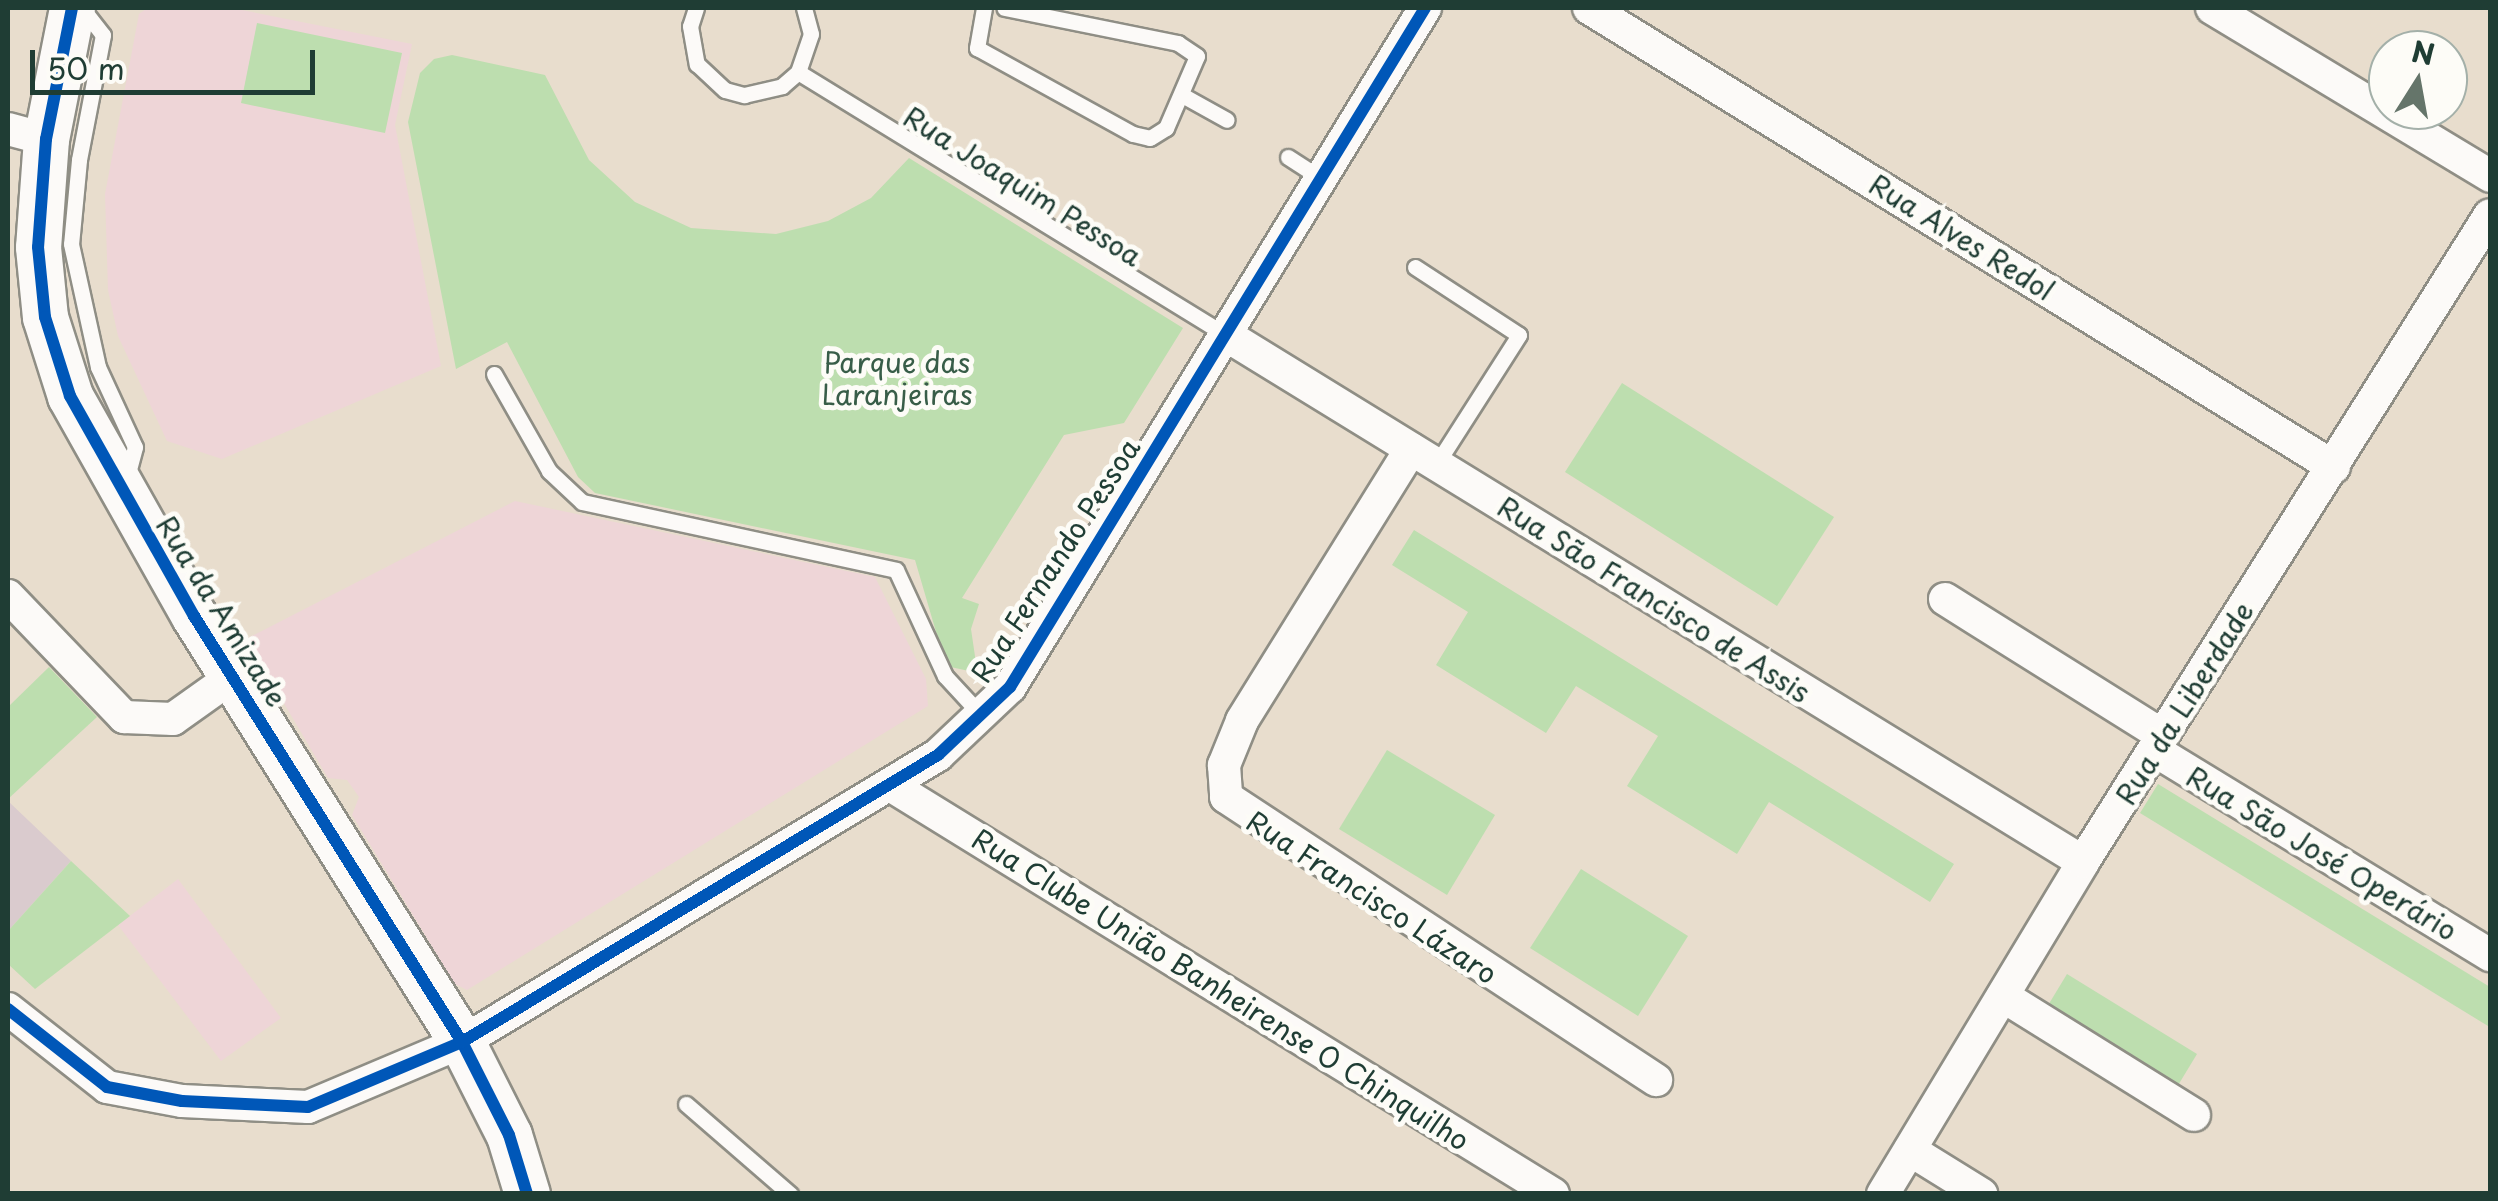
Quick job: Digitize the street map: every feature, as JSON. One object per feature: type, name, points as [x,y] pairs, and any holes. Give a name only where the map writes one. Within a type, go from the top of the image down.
[{"type":"street","name":"Rua da Amizade","points":[[72,8],[27,134],[46,318],[70,396],[122,495],[232,677],[462,1042],[509,1135],[528,1194]]},
{"type":"street","name":"Rua Fernando Pessoa","points":[[8,1009],[107,1087],[182,1101],[308,1107],[462,1042],[890,785],[982,716],[1010,686],[1425,8]]},
{"type":"street","name":"Rua Alves Redol","points":[[1589,8],[2334,467]]},
{"type":"street","points":[[2212,8],[2490,176]]},
{"type":"street","name":"Rua da Liberdade","points":[[1884,1194],[2083,862],[2490,215]]},
{"type":"street","name":"Rua São Francisco de Assis","points":[[1226,336],[2083,862]]},
{"type":"street","name":"Rua Francisco Lázaro","points":[[1424,457],[1242,721],[1224,765],[1226,797],[1656,1080]]},
{"type":"street","points":[[8,596],[124,717],[173,719],[232,677]]},
{"type":"street","name":"Rua São José Operário","points":[[1945,599],[2158,743],[2490,955]]},
{"type":"street","name":"Rua Clube União Banheirense O Chinquilho","points":[[890,785],[1553,1194]]},
{"type":"street","points":[[2002,996],[2194,1115]]},
{"type":"street","points":[[1910,1150],[1981,1194]]},
{"type":"lane","name":"Rua da Amizade","points":[[82,8],[103,35],[79,160],[71,244],[98,367],[135,447],[122,495]]},
{"type":"lane","points":[[696,8],[690,45],[696,64],[725,90],[763,94],[798,72],[811,34],[804,8]]},
{"type":"lane","points":[[984,8],[976,48],[1133,134],[1150,138],[1166,128],[1197,56],[1178,43],[1005,8]]},
{"type":"lane","name":"Rua Joaquim Pessoa","points":[[798,72],[1226,336]]},
{"type":"lane","points":[[1182,95],[1227,120]]},
{"type":"lane","points":[[1288,157],[1320,178]]},
{"type":"lane","points":[[1414,267],[1519,335],[1424,457]]},
{"type":"lane","points":[[494,374],[549,471],[582,502],[896,570],[944,676],[982,716]]},
{"type":"lane","points":[[686,1104],[790,1194]]},
{"type":"shaded area","points":[[147,8],[232,8],[412,44],[395,125],[441,366],[222,459],[167,441],[118,336],[108,290],[105,194],[139,14]]},
{"type":"shaded area","points":[[515,501],[875,577],[926,679],[928,706],[467,990],[455,984],[352,815],[359,797],[347,780],[328,778],[246,639]]},
{"type":"shaded area","points":[[8,801],[71,861],[8,931]]},
{"type":"shaded area","points":[[178,879],[281,1018],[221,1061],[118,925]]},
{"type":"green space","points":[[257,23],[402,53],[385,133],[241,103]]},
{"type":"green space","name":"Parque das Laranjeiras","points":[[452,55],[545,75],[589,160],[635,202],[691,228],[776,234],[828,221],[871,198],[909,158],[1183,328],[1124,423],[1064,435],[962,598],[979,604],[971,629],[976,663],[969,671],[946,666],[915,560],[595,493],[578,477],[507,342],[456,369],[408,122],[420,73],[434,59]]},
{"type":"green space","points":[[1622,383],[1834,517],[1777,606],[1565,472]]},
{"type":"green space","points":[[1414,530],[1954,864],[1930,902],[1769,802],[1737,854],[1627,786],[1658,736],[1576,686],[1546,733],[1436,665],[1468,612],[1392,565]]},
{"type":"green space","points":[[49,667],[97,717],[8,799],[8,707]]},
{"type":"green space","points":[[1387,750],[1495,815],[1447,895],[1339,829]]},
{"type":"green space","points":[[2158,784],[2490,987],[2488,1026],[2140,813]]},
{"type":"green space","points":[[71,861],[130,916],[35,989],[8,964],[8,931]]},
{"type":"green space","points":[[1581,869],[1688,936],[1638,1016],[1530,948]]},
{"type":"green space","points":[[2067,974],[2197,1054],[2177,1087],[2047,1007]]},
{"type":"cycle path","points":[[72,8],[46,139],[38,247],[45,317],[70,396],[194,616],[462,1042],[509,1135],[527,1194]]},
{"type":"cycle path","points":[[8,1009],[107,1087],[182,1101],[308,1107],[462,1042],[938,755],[1010,687],[1425,8]]}]
